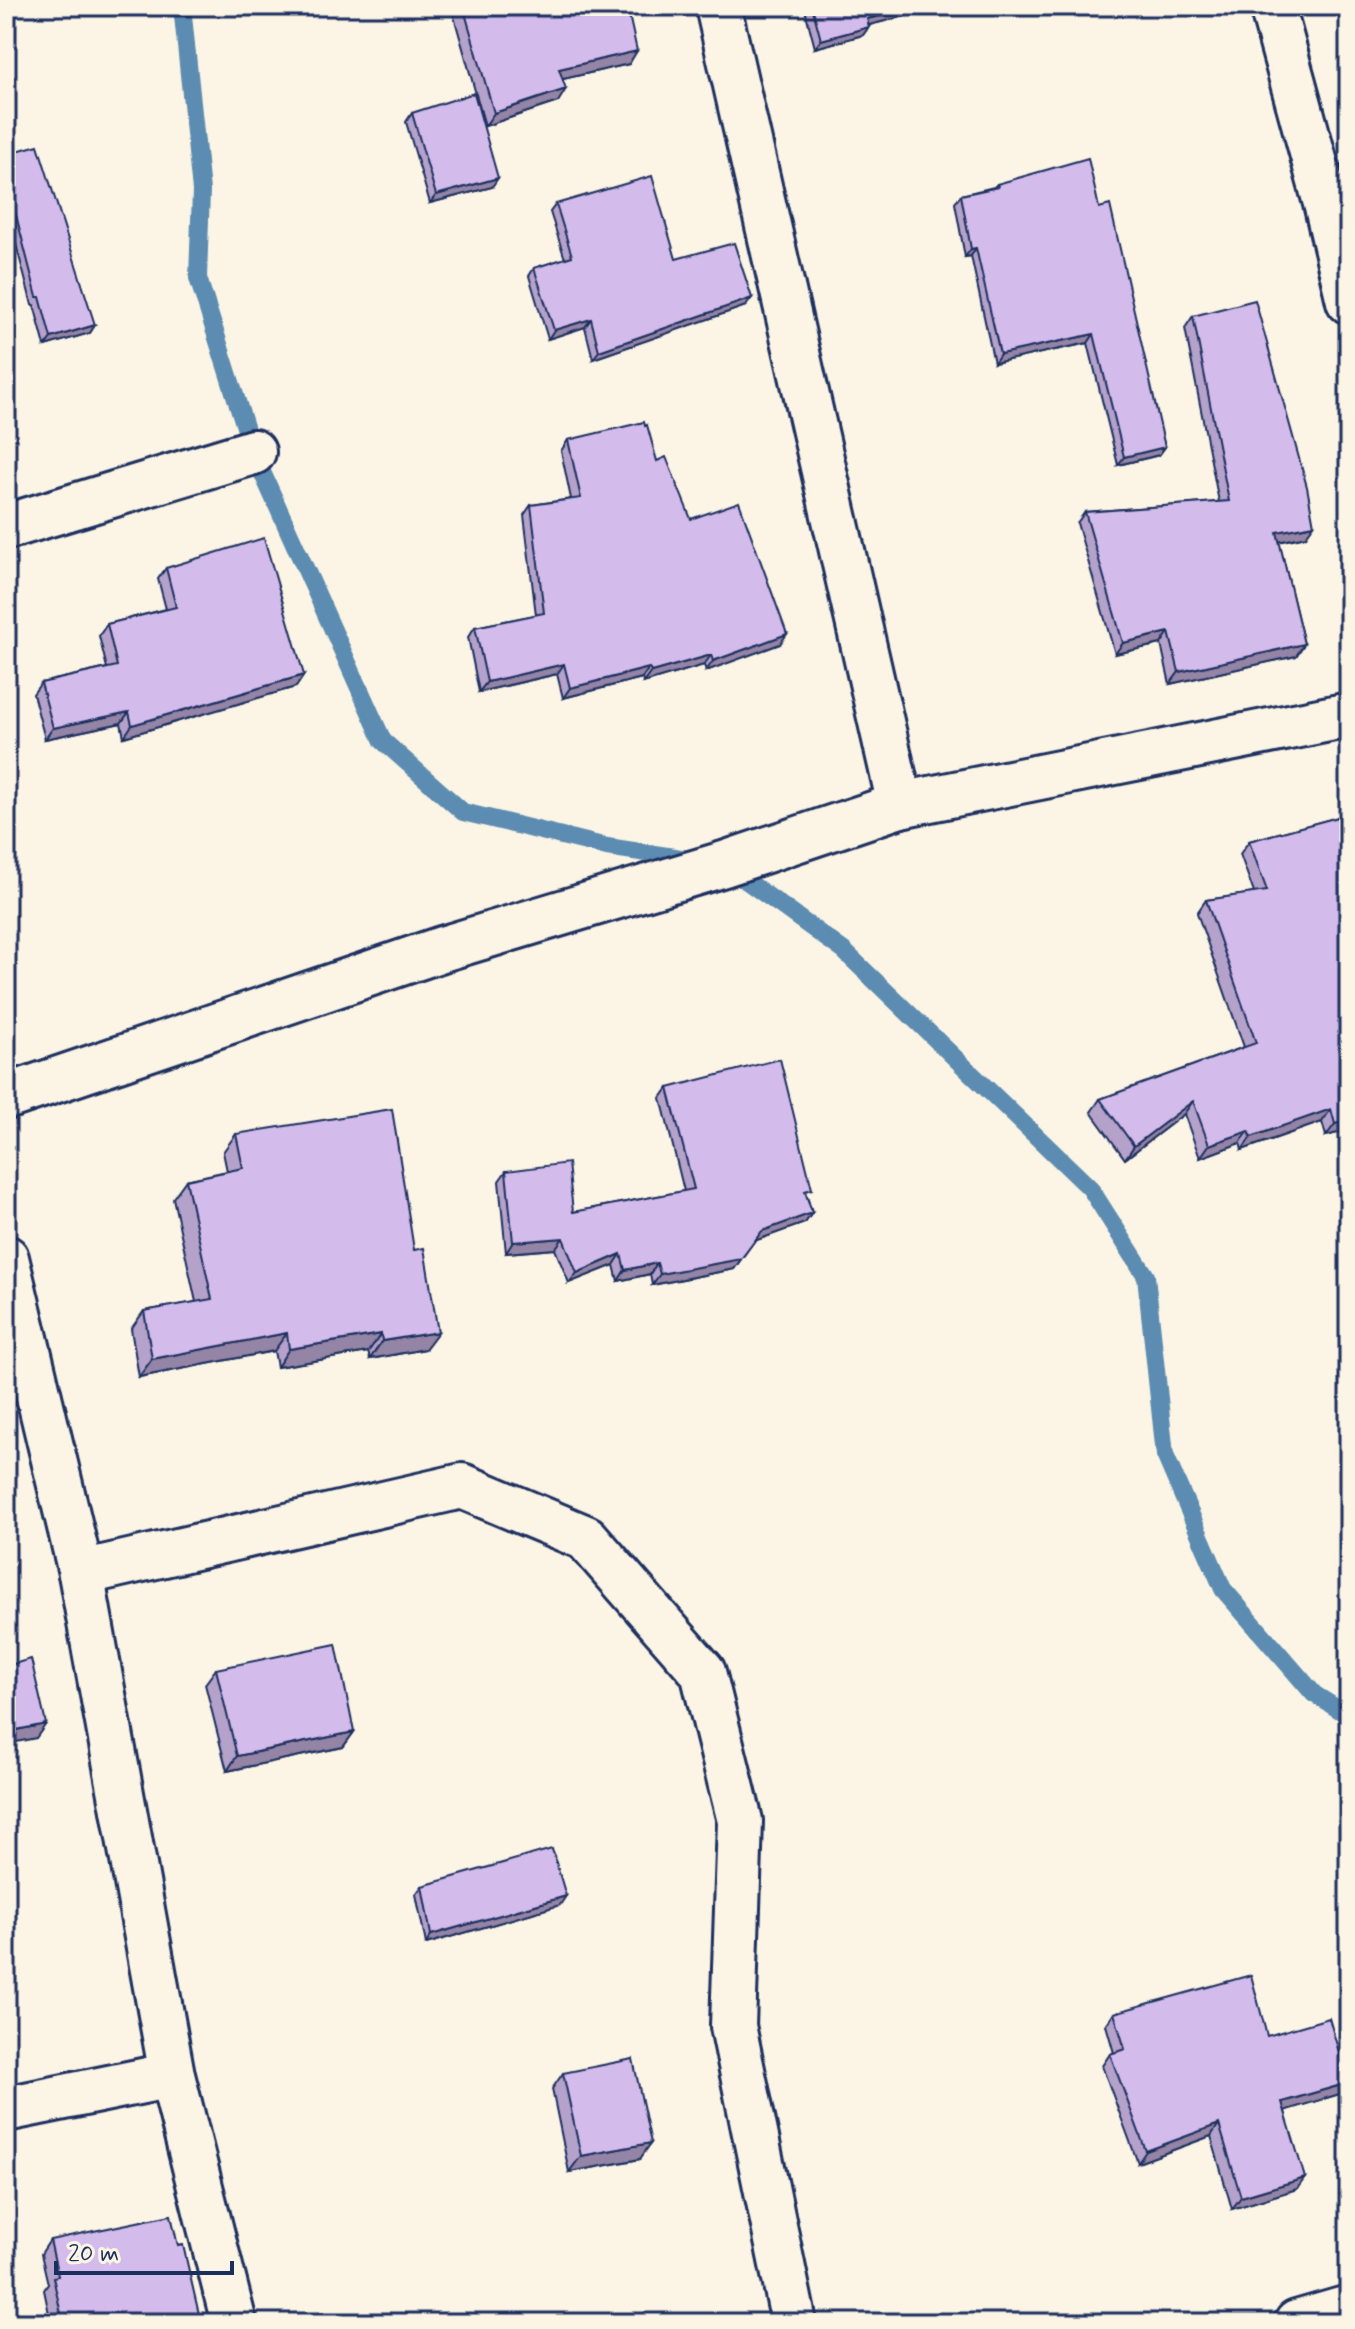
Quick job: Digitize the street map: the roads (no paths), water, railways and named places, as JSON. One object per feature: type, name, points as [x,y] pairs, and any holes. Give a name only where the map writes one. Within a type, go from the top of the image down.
[{"type":"street","points":[[718,6],[900,805]]},
{"type":"street","points":[[1272,6],[1338,204],[1349,301]]},
{"type":"street","points":[[6,527],[253,452]]},
{"type":"street","points":[[6,1097],[442,949],[724,864],[900,805],[1349,715]]},
{"type":"street","points":[[6,1258],[81,1573],[172,2075],[234,2323]]},
{"type":"street","points":[[81,1573],[462,1486],[586,1538],[703,1672],[740,1821],[733,2026],[794,2323]]},
{"type":"street","points":[[6,2109],[172,2075]]},
{"type":"street","points":[[1297,2323],[1349,2308]]},
{"type":"waterway","points":[[182,6],[201,191],[198,278],[253,452],[383,741],[463,812],[607,847],[694,860]]},
{"type":"waterway","points":[[726,866],[844,951],[1090,1188],[1146,1276],[1165,1455],[1223,1589],[1314,1694],[1349,1716]]}]
